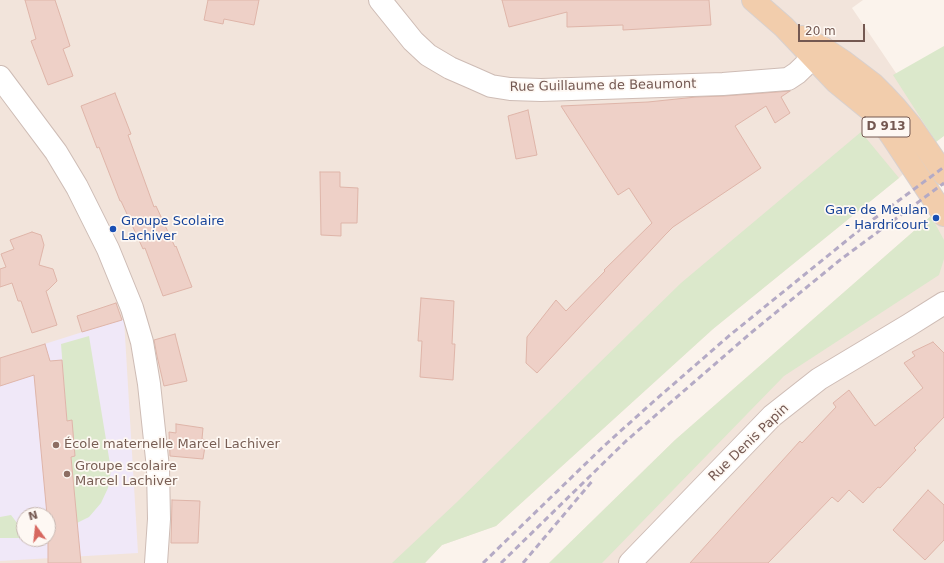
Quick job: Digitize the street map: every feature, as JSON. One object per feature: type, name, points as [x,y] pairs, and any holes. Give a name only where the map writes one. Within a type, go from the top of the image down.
[{"type":"main road","name":"D 913","points":[[753,0],[784,27],[818,53],[844,62],[873,84],[911,126],[944,174]]},
{"type":"main road","name":"D 913","points":[[818,53],[836,82],[875,114],[882,122],[944,214]]},
{"type":"street","name":"Rue Guillaume de Beaumont","points":[[380,0],[413,41],[428,55],[450,68],[491,86],[510,89],[541,90],[723,84],[780,80],[792,77],[818,53]]},
{"type":"street","points":[[0,77],[56,152],[78,187],[108,249],[132,308],[142,342],[149,384],[158,468],[159,519],[156,563]]},
{"type":"street","name":"Rue Denis Papin","points":[[630,563],[772,416],[819,379],[909,326],[944,303]]},
{"type":"shaded area","points":[[0,0],[863,0],[852,8],[896,73],[936,142],[899,178],[713,329],[496,526],[442,545],[425,563],[0,563]]},
{"type":"shaded area","points":[[944,207],[944,563],[549,563],[675,440],[931,216]]},
{"type":"shaded area","name":"Groupe scolaire Marcel Lachiver","points":[[124,319],[138,553],[0,561],[0,358]]},
{"type":"green space","points":[[944,46],[944,136],[936,142],[893,75]]},
{"type":"green space","points":[[861,132],[899,178],[713,329],[496,526],[442,545],[425,563],[392,563],[457,502],[681,283]]},
{"type":"green space","points":[[931,216],[944,240],[944,259],[939,275],[784,376],[602,563],[549,563],[675,440]]},
{"type":"green space","points":[[89,336],[111,470],[108,488],[101,503],[89,517],[77,523],[71,457],[75,456],[72,421],[67,421],[61,344]]},
{"type":"green space","points":[[11,515],[16,522],[16,538],[0,538],[0,517]]},
{"type":"building","points":[[25,0],[55,0],[70,46],[63,49],[73,76],[48,85],[31,41],[36,39]]},
{"type":"building","points":[[208,0],[259,0],[254,25],[224,19],[223,24],[204,20]]},
{"type":"building","points":[[502,0],[709,0],[711,25],[623,30],[623,25],[567,27],[567,12],[509,27]]},
{"type":"building","points":[[790,91],[781,97],[790,113],[775,123],[766,106],[735,126],[761,168],[673,227],[537,373],[526,363],[527,337],[556,300],[566,311],[605,271],[604,270],[652,223],[629,188],[618,195],[561,106],[648,102],[696,97]]},
{"type":"building","points":[[115,93],[131,134],[128,135],[154,207],[156,206],[175,247],[176,246],[192,287],[163,296],[145,248],[143,249],[120,201],[99,147],[97,148],[81,106]]},
{"type":"building","points":[[528,110],[537,155],[516,159],[508,116]]},
{"type":"building","points":[[320,172],[340,172],[340,187],[358,188],[357,223],[341,223],[341,236],[321,235]]},
{"type":"building","points":[[32,232],[41,235],[44,245],[39,265],[53,269],[57,281],[46,291],[57,325],[32,333],[21,301],[18,301],[12,283],[0,287],[0,269],[6,267],[1,254],[14,249],[10,240]]},
{"type":"building","points":[[421,298],[454,301],[452,344],[455,344],[453,380],[420,377],[422,341],[418,341]]},
{"type":"building","points":[[116,303],[122,320],[82,332],[77,316]]},
{"type":"building","points":[[175,334],[187,381],[164,386],[154,340]]},
{"type":"building","points":[[933,342],[944,353],[944,417],[914,448],[916,450],[880,488],[878,487],[863,503],[849,490],[838,502],[832,497],[768,563],[690,563],[800,441],[802,443],[836,407],[833,403],[849,390],[875,426],[923,388],[904,363],[915,356],[912,352]]},
{"type":"building","points":[[45,344],[50,361],[62,360],[67,421],[72,420],[75,456],[71,457],[81,563],[48,563],[48,547],[56,547],[56,507],[46,507],[34,375],[0,386],[0,358]]},
{"type":"building","points":[[176,424],[203,428],[202,439],[206,440],[203,459],[170,456],[169,432],[176,433]]},
{"type":"building","points":[[928,490],[944,505],[944,540],[925,560],[893,530]]},
{"type":"building","points":[[172,500],[200,501],[198,543],[171,543]]},
{"type":"railway","points":[[483,563],[605,445],[730,335],[867,224],[944,167]]},
{"type":"railway","points":[[501,563],[626,441],[752,332],[840,260],[944,183]]},
{"type":"railway","points":[[523,563],[594,479]]},
{"type":"place","name":"Gare de Meulan - Hardricourt","points":[[936,218]]},
{"type":"place","name":"Groupe Scolaire Lachiver","points":[[113,229]]},
{"type":"place","name":"École maternelle Marcel Lachiver","points":[[56,445]]},
{"type":"place","name":"Groupe scolaire Marcel Lachiver","points":[[67,474]]}]
